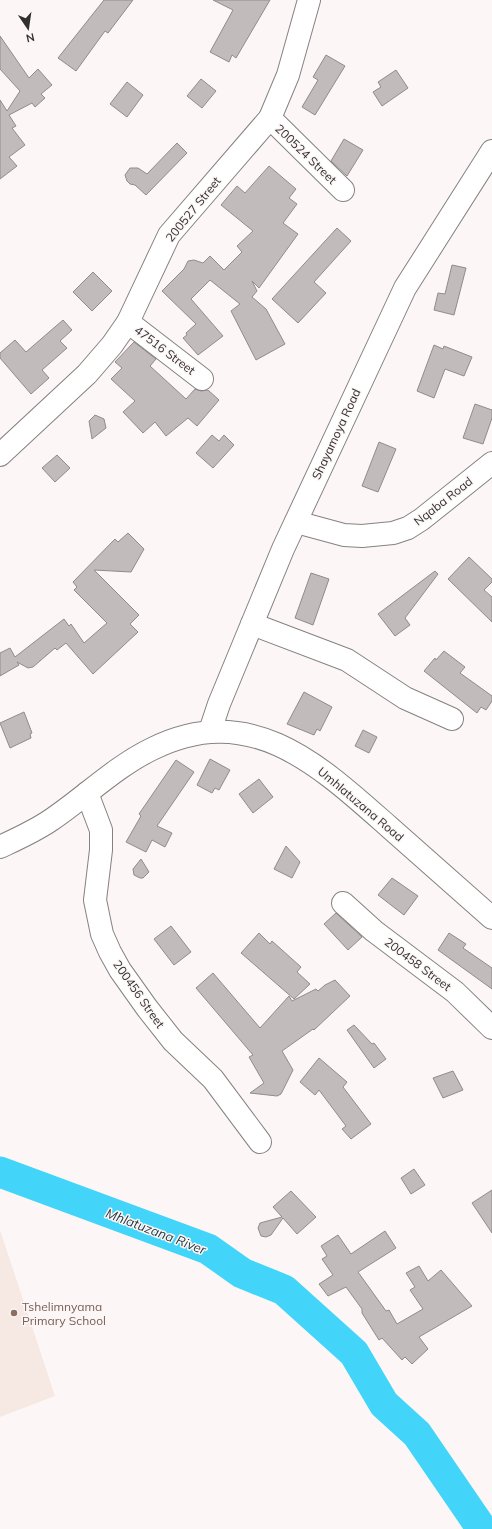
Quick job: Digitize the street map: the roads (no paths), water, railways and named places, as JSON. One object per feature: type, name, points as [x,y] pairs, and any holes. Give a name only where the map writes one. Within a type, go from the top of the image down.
[{"type":"street","name":"200527 Street","points":[[0,455],[87,374],[112,345],[128,322],[169,235],[270,118],[288,75],[309,0]]},
{"type":"street","name":"200524 Street","points":[[270,118],[343,190]]},
{"type":"street","name":"Shayamoya Road","points":[[210,731],[219,704],[296,522],[405,288],[492,151]]},
{"type":"street","name":"47516 Street","points":[[128,322],[202,379]]},
{"type":"street","name":"Nqaba Road","points":[[296,522],[344,535],[362,536],[393,533],[408,528],[422,520],[492,463]]},
{"type":"street","points":[[252,624],[347,660],[411,702],[452,719]]},
{"type":"street","name":"Umhlatuzana Road","points":[[0,847],[51,820],[135,758],[153,748],[178,738],[210,731],[242,733],[260,737],[299,755],[340,783],[492,918]]},
{"type":"street","name":"200456 Street","points":[[87,793],[101,830],[101,850],[95,900],[102,934],[110,952],[120,970],[147,1008],[174,1041],[213,1080],[260,1142]]},
{"type":"street","name":"200458 Street","points":[[343,903],[374,931],[455,992],[492,1028]]},
{"type":"waterway","name":"Mhlatuzana River","points":[[0,1172],[208,1249],[242,1273],[284,1290],[354,1353],[384,1404],[417,1434],[482,1529]]},
{"type":"place","name":"Tshelimnyama Primary School","points":[[14,1313]]}]
